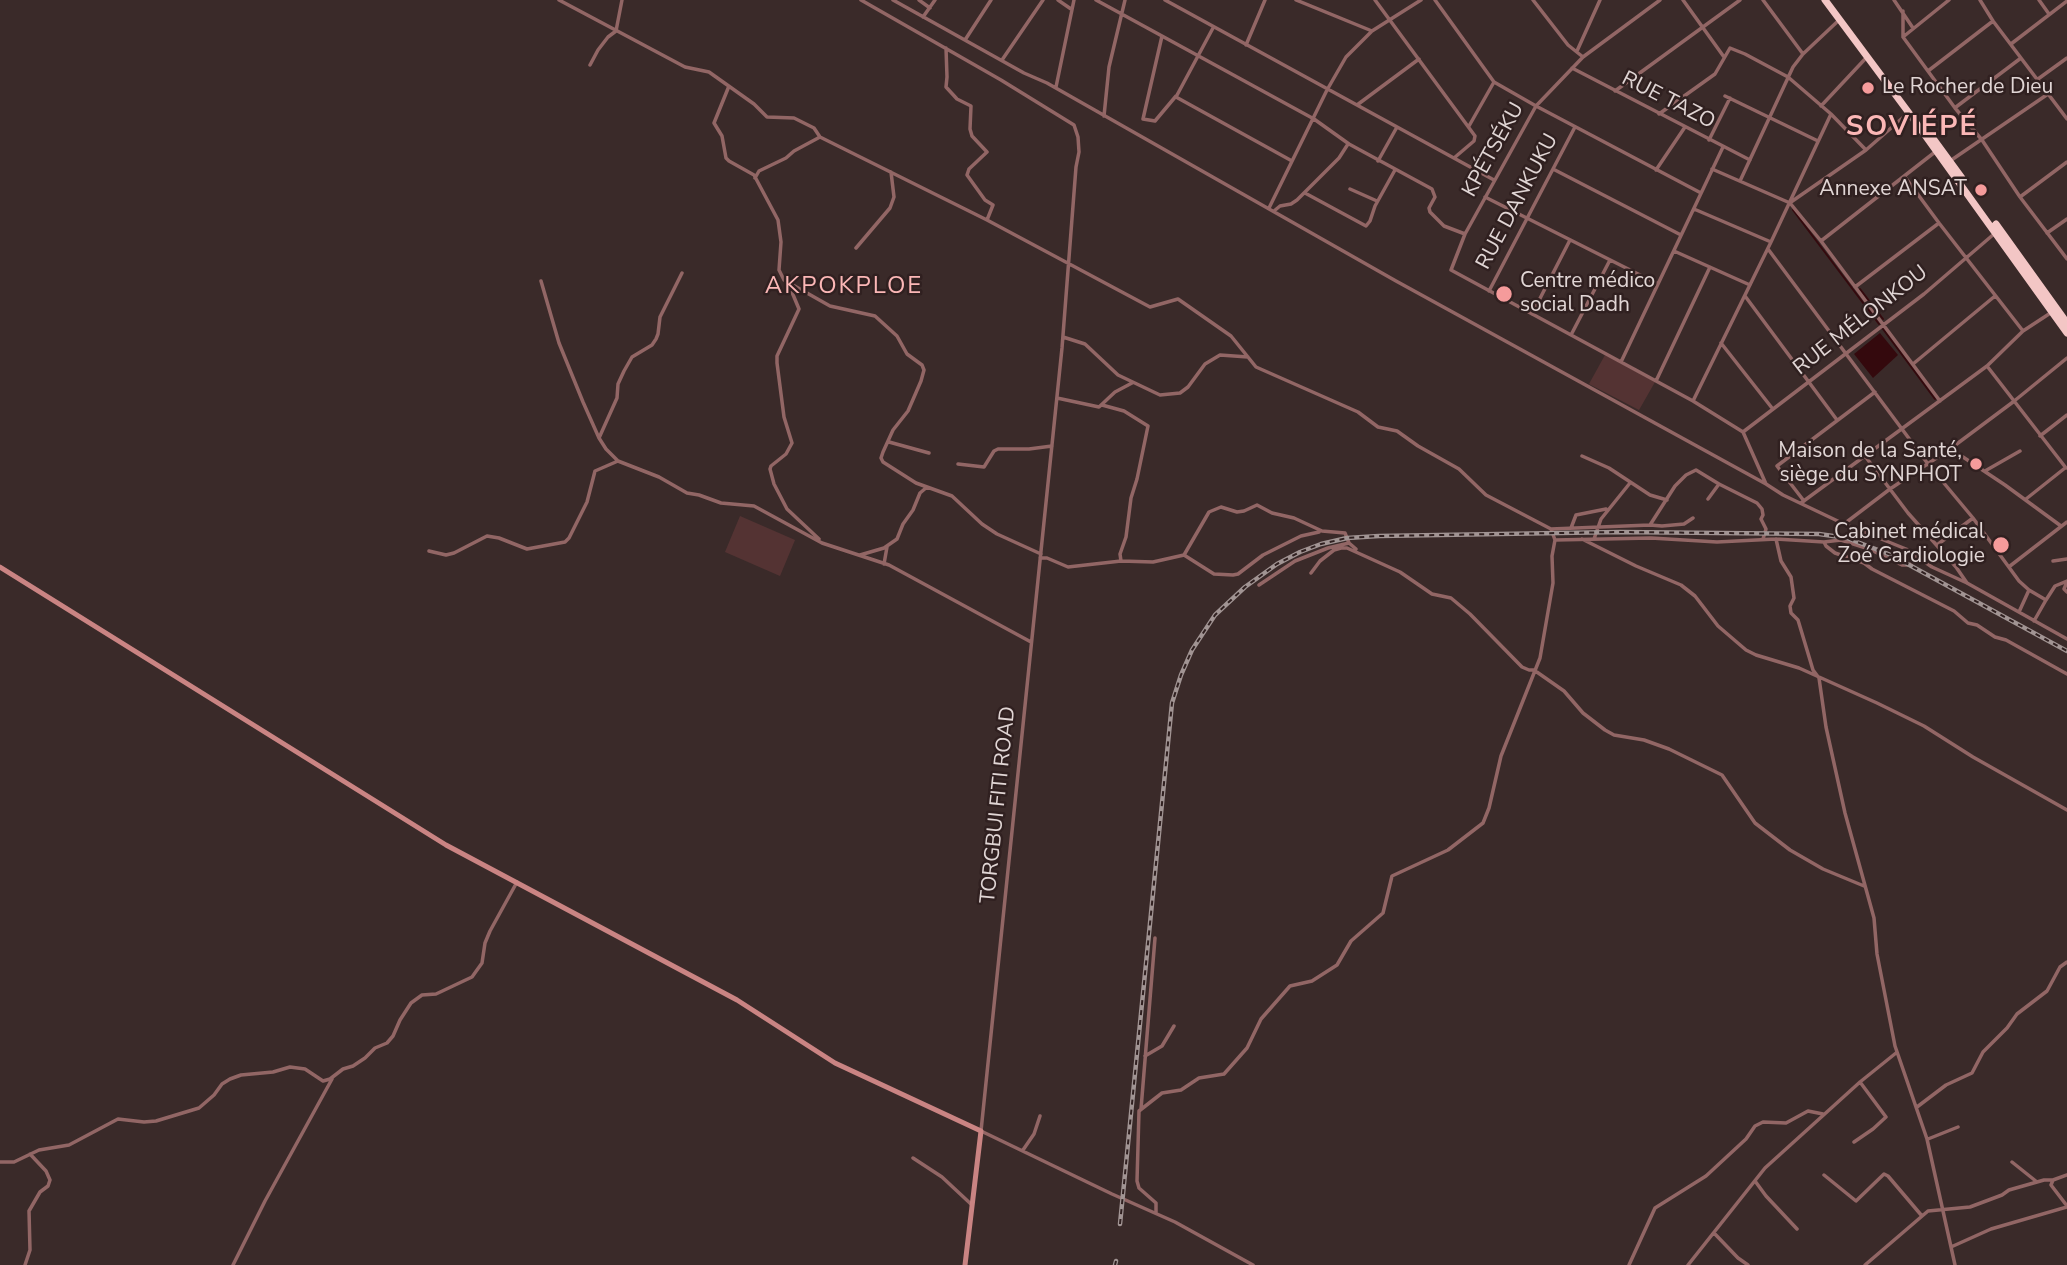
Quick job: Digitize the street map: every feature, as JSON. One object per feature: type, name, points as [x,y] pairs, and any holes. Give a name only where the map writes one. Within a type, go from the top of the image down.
[{"type":"highway","points":[[1825,0],[1936,151],[1948,163]]},
{"type":"highway","points":[[1830,0],[2067,323]]},
{"type":"highway","points":[[1998,231],[2067,332]]},
{"type":"street","points":[[559,0],[685,67],[709,72],[754,104],[767,117],[794,118],[814,128],[820,137],[987,220],[1150,307],[1178,299],[1231,336],[1256,367],[1358,412],[1378,427],[1397,431],[1460,469],[1486,495],[1551,528],[1675,525],[1685,524],[1693,518]]},
{"type":"street","points":[[590,65],[597,50],[616,31],[622,0]]},
{"type":"street","name":"TORGBUI FITI ROAD","points":[[861,0],[1074,125],[1078,137],[1079,152],[1057,398],[965,1265]]},
{"type":"street","points":[[893,0],[1783,495],[1844,524],[1884,538],[1920,557],[1932,567],[1967,583],[2067,639]]},
{"type":"street","points":[[919,0],[930,8]]},
{"type":"street","points":[[923,17],[935,0]]},
{"type":"street","points":[[965,40],[991,0]]},
{"type":"street","points":[[1002,60],[1043,0]]},
{"type":"street","points":[[1058,0],[1072,10]]},
{"type":"street","points":[[1055,88],[1074,0]]},
{"type":"street","points":[[1096,0],[1314,119],[1349,144],[1432,189],[1434,197],[1430,212],[1444,226],[1465,234]]},
{"type":"street","points":[[1104,116],[1109,67],[1125,0]]},
{"type":"street","points":[[1165,0],[1494,180]]},
{"type":"street","points":[[1246,45],[1265,0]]},
{"type":"street","points":[[1296,0],[1372,31]]},
{"type":"street","points":[[1375,0],[1475,135],[1474,141],[1454,158]]},
{"type":"street","points":[[1271,209],[1327,90],[1346,57],[1372,31],[1421,0]]},
{"type":"street","points":[[1436,0],[1494,82],[1701,193]]},
{"type":"street","points":[[1533,0],[1568,46],[1583,57]]},
{"type":"street","points":[[1577,51],[1600,0]]},
{"type":"street","name":"KPÉTSÉKU","points":[[1489,291],[1451,270],[1465,234],[1536,106],[1583,57],[1660,0]]},
{"type":"street","points":[[1683,0],[1724,57]]},
{"type":"street","points":[[1615,91],[1740,0]]},
{"type":"street","points":[[1763,0],[1803,54]]},
{"type":"street","points":[[1894,0],[1913,28]]},
{"type":"street","points":[[1903,37],[1949,0]]},
{"type":"street","points":[[1980,0],[2066,116]]},
{"type":"street","points":[[2039,0],[2049,14]]},
{"type":"street","points":[[2011,44],[2067,1]]},
{"type":"street","points":[[1902,11],[1903,37],[1982,140],[2020,197],[2067,259]]},
{"type":"street","points":[[1740,181],[1788,77],[1803,54],[1840,19]]},
{"type":"street","points":[[1928,71],[1993,21]]},
{"type":"street","points":[[1162,36],[1143,119],[1155,121],[1176,96],[1213,27]]},
{"type":"street","points":[[946,48],[946,87],[957,99],[971,106],[972,136],[987,152],[969,169],[967,175],[978,191],[993,205],[987,220]]},
{"type":"street","points":[[1659,114],[1714,74],[1730,48],[1788,77],[1831,114],[1866,150]]},
{"type":"street","points":[[1821,106],[1867,57]]},
{"type":"street","points":[[1357,105],[1419,58]]},
{"type":"street","points":[[1955,108],[2021,58]]},
{"type":"street","points":[[2037,80],[2067,58]]},
{"type":"street","name":"RUE TAZO","points":[[1572,68],[1750,160]]},
{"type":"street","points":[[1469,126],[1494,82]]},
{"type":"street","points":[[729,86],[714,123],[722,136],[726,158],[755,178],[778,220],[781,242],[779,270],[784,280],[830,306],[875,316],[897,336],[907,354],[924,369],[908,411],[894,430],[881,458],[883,462],[916,483],[951,496],[997,534],[1068,566],[1121,561],[1153,562],[1184,555],[1214,574],[1233,575],[1277,548],[1322,531]]},
{"type":"street","points":[[1948,163],[2048,94]]},
{"type":"street","points":[[1176,96],[1292,161]]},
{"type":"street","points":[[1725,96],[1818,141]]},
{"type":"street","points":[[1709,140],[1730,98]]},
{"type":"street","points":[[1790,203],[1866,150],[1909,113]]},
{"type":"street","points":[[1693,401],[1831,114]]},
{"type":"street","points":[[1378,160],[1396,127]]},
{"type":"street","name":"RUE DANKUKU","points":[[1489,291],[1575,127]]},
{"type":"street","points":[[1656,170],[1685,127]]},
{"type":"street","points":[[755,178],[759,171],[820,137]]},
{"type":"street","points":[[1271,209],[1293,203],[1339,158],[1349,144]]},
{"type":"street","points":[[1621,362],[1723,147]]},
{"type":"street","points":[[1821,242],[1936,151]]},
{"type":"street","points":[[2020,197],[2067,162]]},
{"type":"street","points":[[1553,169],[1681,235]]},
{"type":"street","points":[[1712,169],[1790,203],[1940,401]]},
{"type":"street","points":[[1305,193],[1366,226],[1395,170]]},
{"type":"street","points":[[856,248],[890,208],[894,197],[891,172]]},
{"type":"street","points":[[1905,177],[2023,331]]},
{"type":"street","points":[[1350,189],[1378,202]]},
{"type":"street","points":[[1485,197],[1658,284]]},
{"type":"street","points":[[1694,209],[1771,242]]},
{"type":"street","points":[[2047,233],[2067,219]]},
{"type":"street","points":[[1855,287],[1939,223]]},
{"type":"street","name":"RUE MÉLONKOU","points":[[1743,432],[1924,294],[1998,231]]},
{"type":"street","points":[[1532,314],[1570,240]]},
{"type":"street","points":[[1768,249],[2019,581],[2046,600]]},
{"type":"street","points":[[1674,251],[1750,285]]},
{"type":"street","points":[[1571,335],[1610,260]]},
{"type":"street","points":[[1656,381],[1710,267]]},
{"type":"street","points":[[599,438],[617,398],[618,384],[624,371],[632,357],[652,345],[656,339],[660,317],[681,273]]},
{"type":"street","points":[[541,281],[559,344],[599,438],[618,461],[659,477],[687,493],[721,503],[754,506],[822,542],[884,564],[1032,643]]},
{"type":"street","points":[[789,283],[799,309],[776,363],[784,417],[792,443],[786,454],[770,469],[774,484],[787,509],[822,542]]},
{"type":"street","points":[[1489,291],[1693,401],[1743,432],[1766,484]]},
{"type":"street","points":[[1745,296],[1837,420]]},
{"type":"street","points":[[1913,364],[1995,296]]},
{"type":"street","points":[[1802,502],[1987,366],[2023,331],[2052,312]]},
{"type":"street","points":[[1063,337],[1085,344],[1118,375],[1132,383],[1152,392],[1171,395],[1188,387],[1200,369],[1211,359],[1228,354],[1248,357]]},
{"type":"street","points":[[1721,343],[1772,409]]},
{"type":"street","points":[[1844,524],[1950,449],[2067,358]]},
{"type":"street","points":[[1987,366],[2066,467],[2026,499]]},
{"type":"street","points":[[1057,398],[1095,407],[1102,405],[1115,392],[1132,383]]},
{"type":"street","points":[[1802,502],[1777,466],[1875,392]]},
{"type":"street","points":[[1102,405],[1125,411],[1147,426],[1131,498],[1126,537],[1120,554],[1121,561]]},
{"type":"street","points":[[2040,436],[2067,415]]},
{"type":"street","points":[[889,442],[929,453]]},
{"type":"street","points":[[958,464],[984,467],[998,449],[1052,446]]},
{"type":"street","points":[[1950,449],[2026,499],[2061,526]]},
{"type":"street","points":[[1984,471],[2020,451]]},
{"type":"street","points":[[1582,456],[1609,468],[1650,495],[1667,500]]},
{"type":"street","points":[[1865,456],[1967,583]]},
{"type":"street","points":[[429,551],[446,555],[454,553],[487,536],[527,549],[565,542],[587,502],[596,471],[618,461]]},
{"type":"street","points":[[1650,525],[1675,486],[1696,470],[1757,503],[1762,509],[1761,519],[1766,533],[1763,541]]},
{"type":"street","points":[[916,483],[920,493]]},
{"type":"street","points":[[1594,539],[1608,509],[1630,483]]},
{"type":"street","points":[[1708,499],[1719,484]]},
{"type":"street","points":[[859,555],[887,547],[897,540],[920,493],[927,487]]},
{"type":"street","points":[[1184,555],[1209,512],[1221,507],[1237,512],[1257,505],[1322,531],[1345,533],[1349,543],[1360,553]]},
{"type":"street","points":[[1571,528],[1576,515],[1608,509]]},
{"type":"street","points":[[1937,545],[1973,518]]},
{"type":"street","points":[[2010,566],[2067,522]]},
{"type":"street","points":[[1141,1109],[1162,1093],[1181,1090],[1199,1078],[1224,1073],[1247,1048],[1261,1019],[1290,986],[1312,981],[1336,965],[1351,941],[1383,913],[1392,876],[1448,850],[1483,823],[1501,756],[1540,658],[1553,583],[1552,556],[1555,540],[1551,528]]},
{"type":"street","points":[[1582,539],[1681,585],[1695,596],[1718,626],[1746,650],[1819,678],[1924,726],[2067,810]]},
{"type":"street","points":[[1776,539],[1781,561],[1791,577],[1794,598],[1790,606],[1791,613],[1798,620],[1813,670],[1819,678],[1826,726],[1874,918],[1877,954],[1896,1053],[1927,1139],[1955,1265]]},
{"type":"street","points":[[1555,540],[1841,540],[1854,543],[1902,565],[1910,565],[1920,557]]},
{"type":"street","points":[[1824,542],[1835,553],[1864,563],[1954,611],[1968,623],[2029,651],[2067,674]]},
{"type":"street","points":[[1259,585],[1295,561],[1349,543]]},
{"type":"street","points":[[884,564],[887,547]]},
{"type":"street","points":[[1311,573],[1320,561],[1341,548],[1360,553],[1409,577],[1432,594],[1451,598],[1522,667],[1534,670],[1564,691],[1583,713],[1605,730],[1614,735],[1644,740],[1669,749],[1722,775],[1755,823],[1781,844],[1823,869],[1864,886]]},
{"type":"street","points":[[2053,561],[2067,559]]},
{"type":"street","points":[[0,567],[446,845],[737,1000],[835,1062],[1156,1213],[1254,1265]]},
{"type":"street","points":[[2034,621],[2055,586],[2067,581]]},
{"type":"street","points":[[2067,581],[2064,589],[2067,592]]},
{"type":"street","points":[[2020,612],[2029,590]]},
{"type":"street","points":[[0,1163],[14,1162],[39,1150],[69,1145],[118,1119],[156,1122],[199,1108],[222,1084],[242,1075],[290,1068],[305,1069],[323,1081],[333,1077],[359,1062],[375,1048],[387,1043],[411,1003],[422,995],[436,994],[472,977],[482,963],[490,931],[517,882]]},
{"type":"street","points":[[1155,938],[1138,1129],[1137,1181],[1139,1188],[1156,1202],[1156,1213]]},
{"type":"street","points":[[1917,1107],[1946,1085],[1972,1073],[1983,1052],[2017,1014],[2047,991],[2060,967],[2067,962]]},
{"type":"street","points":[[1144,1056],[1162,1046],[1174,1026]]},
{"type":"street","points":[[1688,1265],[1765,1168],[1823,1114],[1896,1053]]},
{"type":"street","points":[[233,1265],[333,1077]]},
{"type":"street","points":[[1854,1142],[1886,1117],[1860,1082]]},
{"type":"street","points":[[1629,1265],[1655,1208],[1706,1176],[1746,1139],[1755,1126],[1763,1122],[1786,1123],[1808,1111],[1823,1114]]},
{"type":"street","points":[[1023,1150],[1034,1134],[1040,1116]]},
{"type":"street","points":[[1927,1139],[1958,1127]]},
{"type":"street","points":[[25,1265],[30,1250],[29,1212],[50,1180],[46,1171],[30,1154]]},
{"type":"street","points":[[913,1158],[942,1177],[972,1205]]},
{"type":"street","points":[[2012,1162],[2037,1182]]},
{"type":"street","points":[[1824,1175],[1856,1201],[1884,1174],[1922,1216]]},
{"type":"street","points":[[1865,1265],[1928,1211],[1970,1207],[2009,1190],[2067,1175]]},
{"type":"street","points":[[1951,1247],[1991,1229],[2067,1206],[2052,1187],[2053,1180]]},
{"type":"street","points":[[1755,1181],[1797,1229]]},
{"type":"street","points":[[1714,1233],[1748,1265]]},
{"type":"shaded area","points":[[1880,333],[1898,355],[1873,378],[1854,354]]},
{"type":"shaded area","points":[[1605,355],[1655,382],[1639,410],[1589,384]]},
{"type":"shaded area","points":[[740,516],[795,540],[780,576],[725,552]]},
{"type":"waterway","points":[[1793,210],[1879,324]]},
{"type":"waterway","points":[[1860,289],[1883,319]]},
{"type":"waterway","points":[[1883,329],[1935,399]]},
{"type":"railway","points":[[1120,1224],[1172,703],[1192,650],[1215,615],[1245,587],[1277,564],[1321,544],[1347,538],[1379,536],[1620,532],[1819,534],[1847,538],[1891,555],[2067,651]]},
{"type":"railway","points":[[1115,1265],[1116,1261]]},
{"type":"place","name":"Le Rocher de Dieu","points":[[1868,88]]},
{"type":"place","name":"Annexe ANSAT","points":[[1981,190]]},
{"type":"place","name":"Centre médico social Dadh","points":[[1504,294]]},
{"type":"place","name":"Maison de la Santé, siège du SYNPHOT","points":[[1976,464]]},
{"type":"place","name":"Cabinet médical Zoé Cardiologie","points":[[2001,545]]},
{"type":"district","name":"SOVIÉPÉ","points":[[1912,128]]},
{"type":"district","name":"AKPOKPLOE","points":[[844,287]]}]
